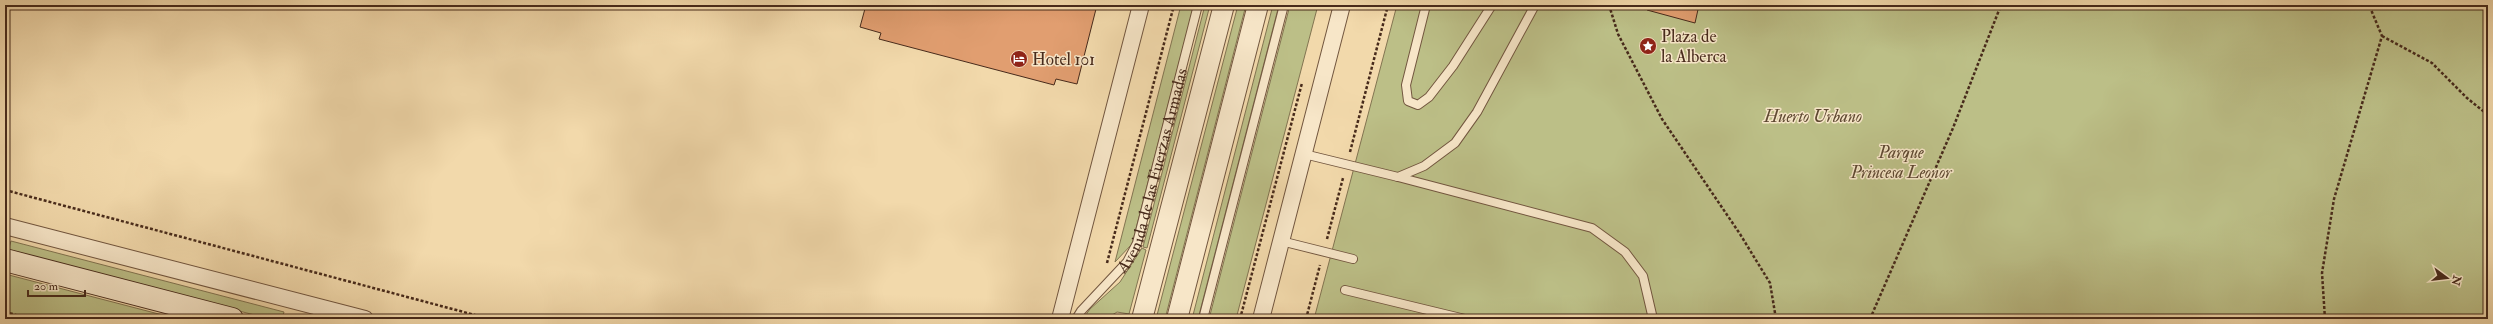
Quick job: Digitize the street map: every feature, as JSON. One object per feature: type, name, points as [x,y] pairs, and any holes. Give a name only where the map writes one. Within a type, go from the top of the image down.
[{"type":"main road","points":[[5,260],[232,319]]},
{"type":"street","points":[[1060,319],[1141,5]]},
{"type":"street","name":"Avenida de las Fuerzas Armadas","points":[[1142,319],[1224,5]]},
{"type":"street","points":[[1177,319],[1258,5]]},
{"type":"street","points":[[1261,319],[1342,5]]},
{"type":"street","points":[[5,226],[365,319]]},
{"type":"lane","name":"Avenida de las Fuerzas Armadas","points":[[1076,319],[1081,311],[1127,262],[1137,243],[1198,5]]},
{"type":"lane","points":[[1203,319],[1284,5]]},
{"type":"lane","points":[[1426,5],[1406,85],[1408,101],[1418,105],[1430,97],[1453,66],[1492,5]]},
{"type":"lane","points":[[1398,177],[1424,166],[1456,142],[1477,112],[1535,5]]},
{"type":"lane","points":[[1304,154],[1592,228],[1625,252],[1644,276],[1653,319]]},
{"type":"lane","points":[[1281,241],[1353,259]]},
{"type":"lane","points":[[1345,290],[1465,319]]},
{"type":"path","points":[[1107,263],[1174,5]]},
{"type":"path","points":[[1609,5],[1618,34],[1662,119],[1736,228],[1770,283],[1776,319]]},
{"type":"path","points":[[1870,319],[1953,128],[2001,5]]},
{"type":"path","points":[[2369,5],[2382,36],[2432,63],[2467,98],[2488,115]]},
{"type":"path","points":[[2325,319],[2322,273],[2334,199],[2382,36]]},
{"type":"path","points":[[1240,319],[1302,81]]},
{"type":"path","points":[[5,190],[490,319]]},
{"type":"path","points":[[5,312],[31,319]]},
{"type":"green space","points":[[1181,5],[1194,5],[1132,244],[1115,262]]},
{"type":"green space","points":[[1205,5],[1210,5],[1147,248],[1143,247]]},
{"type":"green space","points":[[1238,5],[1246,5],[1165,319],[1156,319]]},
{"type":"green space","points":[[1273,5],[1279,5],[1198,319],[1192,319]]},
{"type":"green space","points":[[1290,5],[1318,5],[1236,319],[1209,319]]},
{"type":"green space","name":"Parque Princesa Leonor","points":[[1397,5],[2488,5],[2488,319],[1314,319]]},
{"type":"green space","points":[[11,241],[284,312],[282,319],[270,319],[8,251]]},
{"type":"green space","points":[[1142,248],[1146,250],[1129,314],[1117,312],[1106,319],[1083,319],[1090,309],[1120,282]]},
{"type":"green space","points":[[5,274],[178,319],[5,319]]},
{"type":"building","name":"Hotel 101","points":[[866,5],[1097,5],[1077,84],[1056,79],[1054,85],[879,39],[881,33],[860,27]]},
{"type":"building","points":[[1648,5],[1699,5],[1695,23],[1647,10]]},
{"type":"place","name":"Plaza de la Alberca","points":[[1648,46]]},
{"type":"place","name":"Hotel 101","points":[[1019,59]]},
{"type":"park label","name":"Huerto Urbano","points":[[1813,116]]}]
